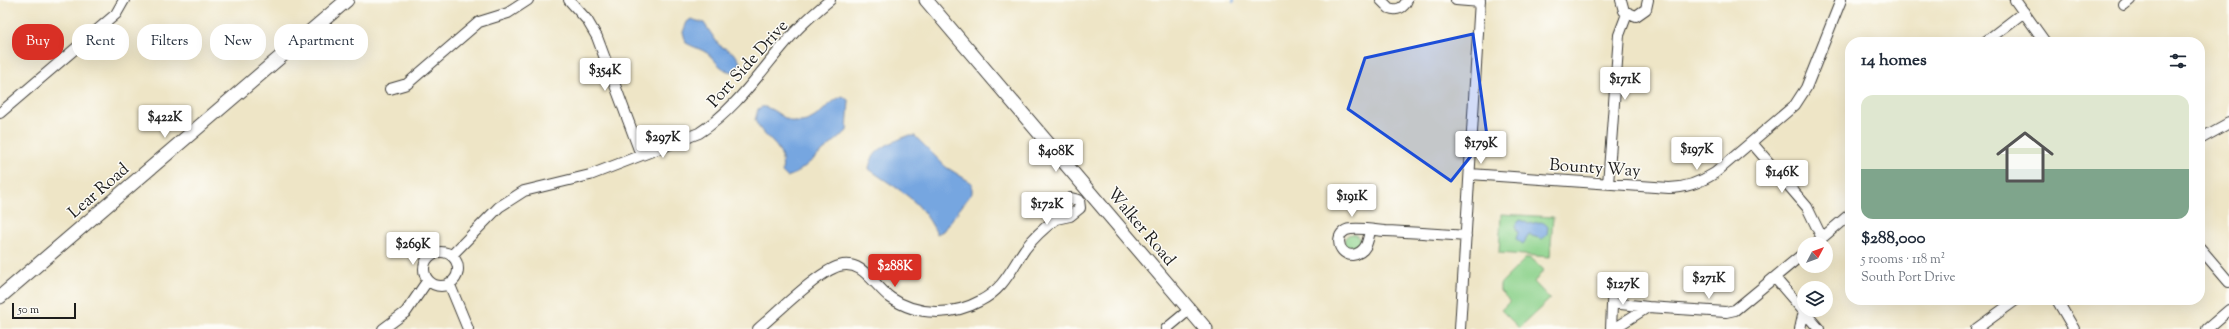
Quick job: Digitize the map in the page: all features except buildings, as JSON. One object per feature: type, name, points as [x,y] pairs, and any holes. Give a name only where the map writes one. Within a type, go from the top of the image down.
[{"type":"street","points":[[0,113],[116,14],[124,0]]},
{"type":"street","name":"Lear Road","points":[[0,297],[347,0]]},
{"type":"street","points":[[390,89],[407,84],[479,22],[508,12],[528,0]]},
{"type":"street","points":[[569,0],[586,20],[597,37],[641,155]]},
{"type":"street","name":"Port Side Drive","points":[[452,255],[490,215],[516,195],[535,188],[590,175],[699,133],[719,120],[734,105],[795,32],[830,0]]},
{"type":"street","name":"Walker Road","points":[[926,0],[1084,196],[1206,329]]},
{"type":"street","points":[[1381,0],[1388,8],[1397,9],[1404,6],[1407,0]]},
{"type":"street","points":[[1456,0],[1480,1],[1460,329]]},
{"type":"street","points":[[1621,0],[1622,8],[1627,14],[1640,15],[1646,9],[1648,0]]},
{"type":"street","name":"Bounty Way","points":[[1470,174],[1669,188],[1684,186],[1710,177],[1790,110],[1803,94],[1841,0]]},
{"type":"street","points":[[2015,0],[2042,37]]},
{"type":"street","points":[[1992,37],[2024,12]]},
{"type":"street","points":[[1608,184],[1619,35],[1627,14]]},
{"type":"street","points":[[2205,136],[2229,123]]},
{"type":"street","points":[[1752,143],[1807,207],[1817,237]]},
{"type":"street","points":[[758,329],[825,272],[844,265],[862,270],[887,295],[910,307],[935,312],[962,309],[980,301],[1001,287],[1029,244],[1056,219],[1058,210],[1064,203],[1072,198],[1084,196]]},
{"type":"street","points":[[1823,237],[1845,221]]},
{"type":"street","points":[[1370,230],[1466,236]]},
{"type":"street","points":[[436,252],[452,255],[458,270],[453,280],[449,284],[438,285],[428,280],[424,270],[427,259],[436,252]]},
{"type":"street","points":[[2205,254],[2229,282]]},
{"type":"street","points":[[1612,303],[1731,312],[1738,309],[1797,259]]},
{"type":"street","points":[[1775,278],[1797,303]]},
{"type":"street","points":[[383,329],[406,312],[428,280]]},
{"type":"street","points":[[1612,329],[1613,281]]},
{"type":"street","points":[[449,284],[468,329]]},
{"type":"street","points":[[1976,329],[2009,305]]},
{"type":"street","points":[[2060,305],[2074,329]]},
{"type":"street","points":[[1612,329],[1648,306]]},
{"type":"street","points":[[1166,329],[1189,310]]},
{"type":"street","points":[[2207,329],[2229,310]]},
{"type":"street","points":[[1800,329],[1803,317]]},
{"type":"street","points":[[1809,317],[1819,329]]},
{"type":"highlighted area","points":[[1473,34],[1487,136],[1451,181],[1348,109],[1365,58]]},
{"type":"green space","points":[[1501,214],[1553,217],[1550,257],[1499,253]]},
{"type":"green space","points":[[1349,234],[1355,234],[1360,239],[1358,248],[1355,250],[1349,250],[1344,245],[1344,239]]},
{"type":"green space","points":[[1526,258],[1531,258],[1544,270],[1534,282],[1550,299],[1519,328],[1501,310],[1510,301],[1500,291],[1500,284]]},
{"type":"water","points":[[691,19],[704,23],[719,45],[735,54],[740,62],[736,71],[731,72],[723,69],[707,53],[686,43],[683,32],[687,22]]},
{"type":"water","points":[[843,96],[849,101],[847,131],[797,173],[787,177],[782,172],[781,154],[778,148],[759,127],[755,120],[758,109],[766,107],[786,119],[796,122],[803,122],[810,120],[831,103]]},
{"type":"water","points":[[907,136],[915,136],[946,167],[972,183],[972,193],[943,231],[937,234],[923,211],[908,196],[869,169],[874,156],[878,152],[888,144]]},
{"type":"water","points":[[1520,220],[1529,224],[1539,222],[1544,223],[1548,227],[1547,235],[1542,239],[1529,235],[1523,244],[1516,239],[1518,232],[1515,226]]}]
